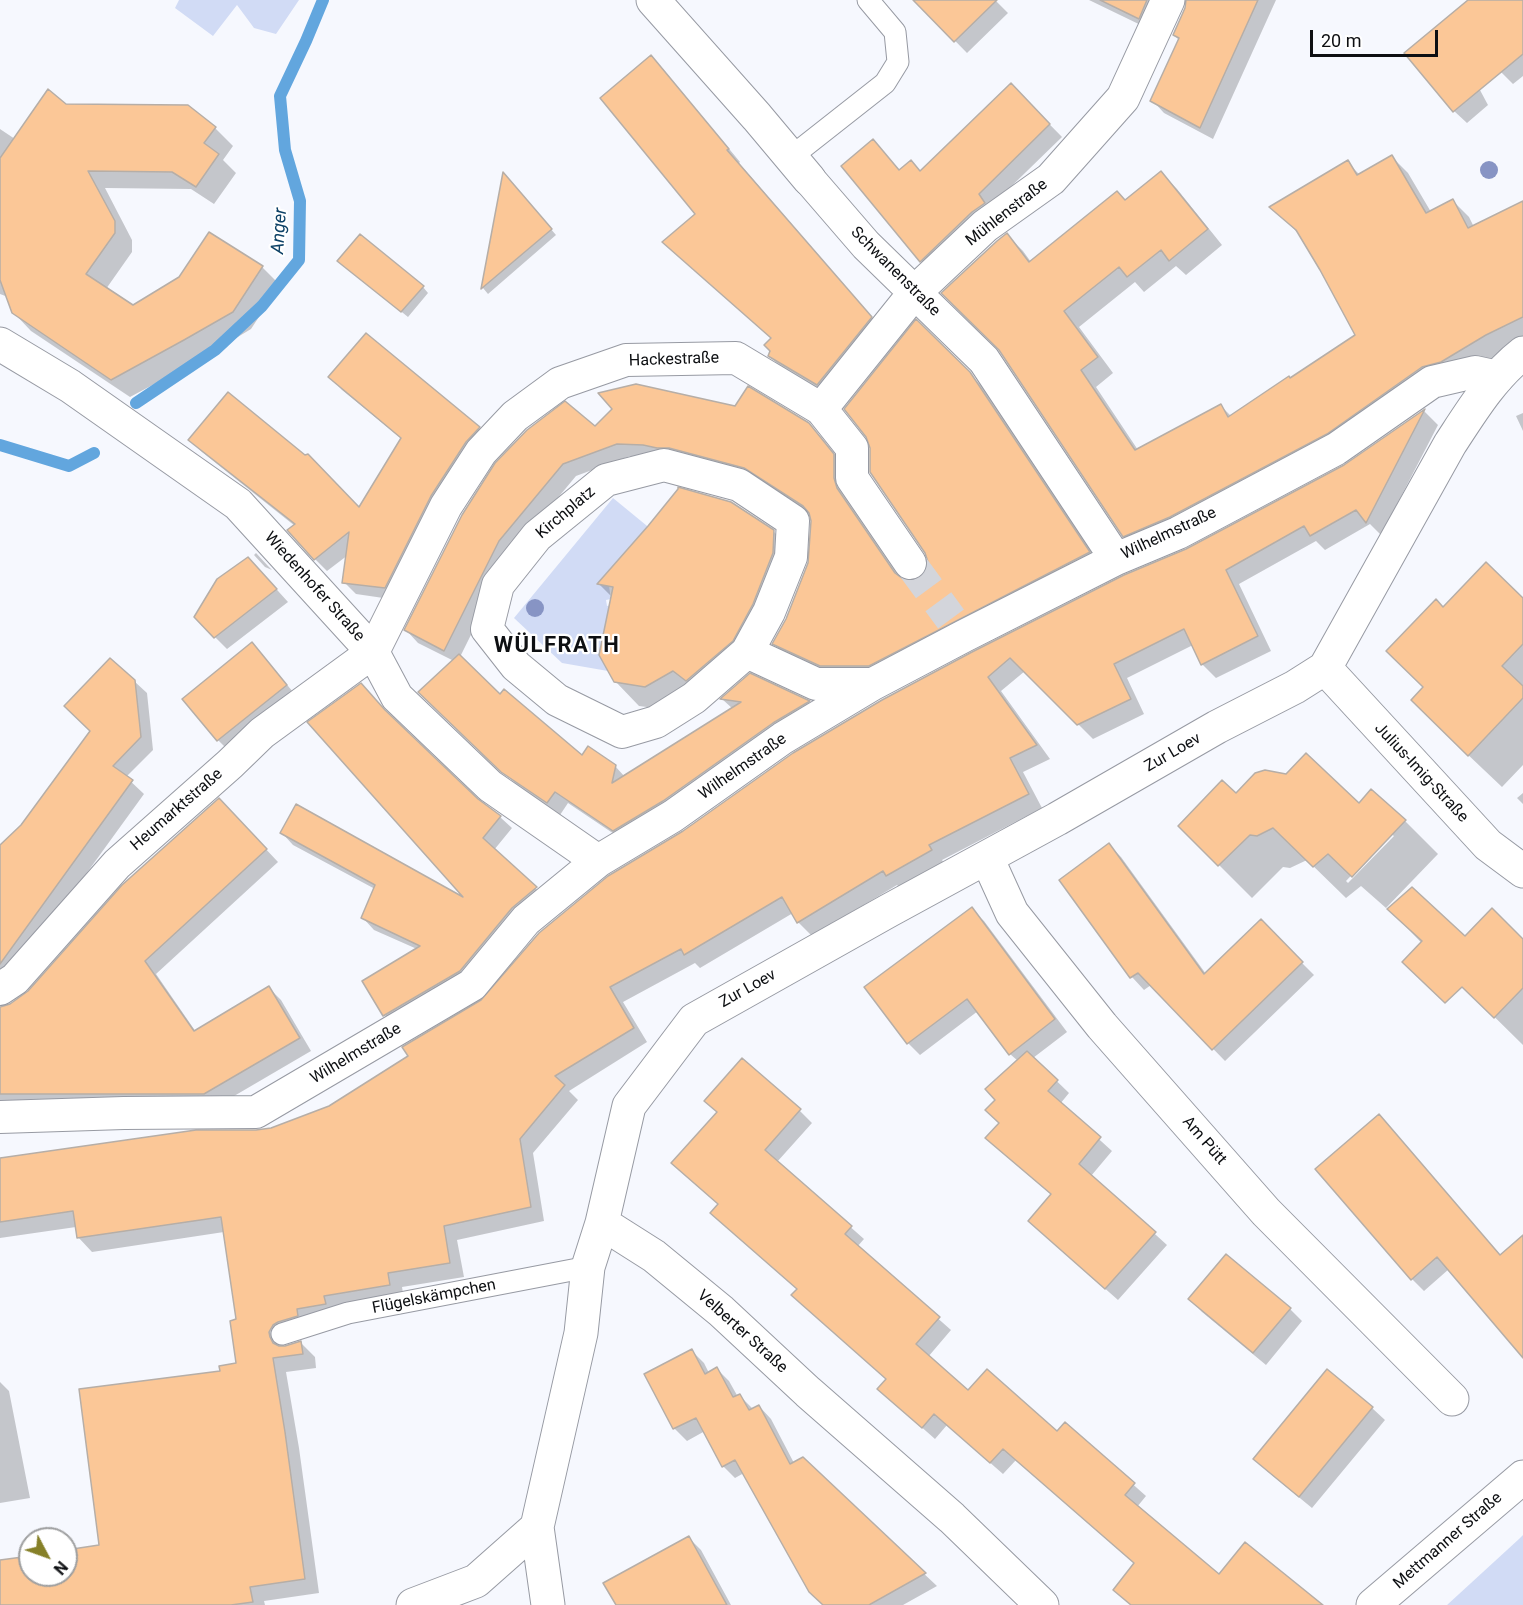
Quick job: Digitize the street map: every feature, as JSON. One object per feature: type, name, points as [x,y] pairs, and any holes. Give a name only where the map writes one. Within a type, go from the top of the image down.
[{"type":"street","name":"Schwanenstraße","points":[[653,0],[866,245],[984,360],[1116,559]]},
{"type":"street","name":"Mühlenstraße","points":[[821,409],[915,292],[985,226],[1051,179],[1123,98],[1168,0]]},
{"type":"street","name":"Wiedenhofer Straße","points":[[0,344],[70,387],[238,504],[373,652],[397,697],[490,786],[598,861]]},
{"type":"street","name":"Zur Loev","points":[[602,1223],[629,1106],[694,1020],[1325,668],[1472,408],[1498,377],[1523,353]]},
{"type":"street","name":"Hackestraße","points":[[373,652],[446,507],[481,452],[515,416],[560,383],[626,360],[736,358],[821,409],[852,448],[852,478],[910,563]]},
{"type":"street","name":"Wilhelmstraße","points":[[0,1117],[256,1112],[472,985],[526,920],[598,861],[673,816],[783,738],[873,684],[957,627],[1178,533],[1336,449],[1432,382],[1475,372],[1498,377]]},
{"type":"street","name":"Kirchplatz","points":[[664,465],[739,485],[794,521],[791,557],[769,612],[747,652],[694,698],[656,722],[622,732],[557,700],[516,666],[487,629],[498,585],[537,536],[606,480],[664,465]]},
{"type":"street","name":"Heumarktstraße","points":[[0,989],[15,979],[117,864],[262,733],[373,652]]},
{"type":"street","points":[[747,652],[816,684],[873,684]]},
{"type":"street","name":"Julius-Imig-Straße","points":[[1325,668],[1488,845],[1523,871]]},
{"type":"street","name":"Am Pütt","points":[[987,858],[1012,913],[1102,1026],[1266,1212],[1452,1399]]},
{"type":"street","points":[[548,1605],[537,1527],[581,1333],[588,1267],[602,1223]]},
{"type":"street","name":"Velberter Straße","points":[[602,1223],[654,1256],[721,1311],[808,1392],[952,1518],[1042,1605]]},
{"type":"street","name":"Mettmanner Straße","points":[[1373,1605],[1523,1477]]},
{"type":"street","points":[[413,1605],[476,1581],[537,1527]]},
{"type":"lane","points":[[800,168],[885,84],[898,62],[895,32],[867,0]]},
{"type":"lane","name":"Flügelskämpchen","points":[[282,1334],[348,1313],[588,1267]]},
{"type":"shaded area","points":[[179,0],[299,0],[276,34],[254,28],[237,5],[213,36],[175,8]]},
{"type":"shaded area","points":[[613,498],[652,530],[609,586],[611,599],[606,600],[607,606],[615,605],[603,646],[608,671],[562,663],[514,618]]},
{"type":"shaded area","points":[[1523,1535],[1523,1605],[1447,1605],[1519,1539]]},
{"type":"building","points":[[913,0],[997,0],[954,42]]},
{"type":"building","points":[[1100,0],[1147,0],[1139,19]]},
{"type":"building","points":[[1186,0],[1258,0],[1200,128],[1150,101],[1179,38],[1173,35],[1185,8]]},
{"type":"building","points":[[1468,0],[1523,0],[1523,54],[1453,112],[1404,53]]},
{"type":"building","points":[[651,55],[729,149],[727,150],[872,317],[817,385],[768,356],[770,351],[764,345],[771,338],[662,242],[695,214],[600,98]]},
{"type":"building","points":[[1011,83],[1050,124],[979,194],[985,203],[972,212],[920,262],[841,166],[873,139],[899,170],[911,160],[920,171]]},
{"type":"building","points":[[48,89],[66,104],[188,105],[216,127],[204,143],[219,154],[196,187],[172,172],[88,171],[115,221],[115,233],[86,274],[133,305],[179,277],[209,232],[263,266],[233,312],[111,380],[12,313],[0,280],[0,158]]},
{"type":"building","points":[[1392,155],[1426,213],[1453,199],[1468,228],[1523,201],[1523,317],[1486,335],[1441,362],[1422,367],[1327,434],[1170,517],[1123,537],[999,350],[941,293],[1007,233],[1029,262],[1117,191],[1125,200],[1161,171],[1208,229],[1169,261],[1161,250],[1127,277],[1119,267],[1064,311],[1098,357],[1081,370],[1135,450],[1221,404],[1228,417],[1355,335],[1296,230],[1269,207],[1348,160],[1357,175]]},
{"type":"building","points":[[503,172],[552,229],[481,289]]},
{"type":"building","points":[[360,234],[424,286],[401,312],[337,261]]},
{"type":"building","points":[[916,319],[970,372],[1090,552],[869,666],[820,666],[772,644],[786,619],[808,563],[811,521],[809,513],[803,506],[744,468],[669,448],[617,444],[563,464],[499,541],[444,651],[404,630],[462,515],[495,463],[527,430],[565,401],[595,426],[612,409],[598,393],[636,384],[735,406],[748,386],[809,423],[834,454],[834,478],[837,488],[895,573],[911,581],[920,578],[928,562],[925,553],[870,472],[870,448],[866,437],[844,409]]},
{"type":"building","points":[[366,333],[480,427],[466,442],[431,496],[385,588],[342,583],[349,532],[314,560],[287,530],[295,524],[188,440],[228,392],[305,455],[308,454],[359,507],[401,438],[328,377]]},
{"type":"building","points":[[1425,409],[1366,523],[1356,510],[1310,536],[1304,526],[1226,570],[1258,636],[1201,665],[1184,629],[1114,664],[1131,699],[1077,725],[1010,658],[988,677],[1037,745],[1010,758],[1029,794],[929,845],[932,850],[886,876],[883,871],[797,923],[782,897],[684,955],[681,949],[610,987],[634,1028],[555,1076],[565,1085],[520,1139],[531,1207],[444,1226],[450,1263],[388,1273],[390,1285],[324,1296],[326,1304],[297,1309],[298,1316],[273,1325],[269,1332],[273,1343],[285,1346],[301,1341],[303,1354],[273,1358],[305,1579],[250,1587],[253,1602],[231,1605],[0,1605],[0,1560],[18,1558],[18,1587],[78,1587],[78,1548],[99,1545],[79,1389],[220,1371],[219,1366],[236,1363],[230,1321],[236,1319],[221,1217],[77,1238],[73,1211],[0,1222],[0,1158],[196,1130],[271,1128],[329,1106],[408,1056],[402,1047],[481,1000],[539,933],[608,876],[683,831],[793,753],[882,700],[972,652],[1124,575],[1186,549],[1344,465]]},
{"type":"building","points":[[678,487],[731,502],[774,530],[773,553],[753,604],[733,641],[686,681],[673,671],[645,687],[614,682],[599,655],[613,587],[597,584],[648,526]]},
{"type":"building","points":[[248,557],[277,589],[214,638],[194,617],[217,579]]},
{"type":"building","points":[[1486,562],[1523,598],[1523,644],[1502,666],[1523,686],[1523,698],[1468,756],[1411,700],[1423,687],[1386,651],[1436,599],[1443,607]]},
{"type":"building","points":[[252,642],[287,685],[217,741],[182,699]]},
{"type":"building","points":[[459,654],[500,694],[504,689],[582,755],[588,746],[616,765],[612,783],[741,702],[720,699],[750,673],[810,701],[773,723],[663,801],[613,831],[555,792],[547,803],[501,772],[418,692]]},
{"type":"building","points":[[110,658],[135,680],[141,737],[113,766],[133,780],[0,964],[0,845],[21,825],[90,731],[64,706]]},
{"type":"building","points":[[361,683],[385,710],[478,799],[501,816],[483,838],[537,887],[512,908],[460,971],[383,1016],[362,981],[420,946],[361,918],[375,885],[280,833],[296,804],[463,897],[307,722]]},
{"type":"building","points":[[1306,753],[1359,803],[1371,789],[1406,820],[1352,877],[1328,854],[1313,867],[1273,828],[1257,836],[1250,835],[1218,866],[1178,826],[1222,780],[1236,793],[1255,773],[1265,770],[1286,774]]},
{"type":"building","points":[[219,798],[267,849],[145,961],[194,1031],[269,986],[300,1038],[204,1094],[0,1094],[0,1007],[10,1004],[28,991],[122,885]]},
{"type":"building","points":[[1109,843],[1204,974],[1261,919],[1303,962],[1212,1050],[1138,973],[1130,978],[1059,880]]},
{"type":"building","points":[[1412,887],[1465,936],[1492,908],[1523,939],[1523,988],[1494,1018],[1462,987],[1445,1003],[1402,962],[1422,941],[1387,909]]},
{"type":"building","points":[[972,907],[1055,1019],[1009,1055],[967,999],[907,1044],[864,987]]},
{"type":"building","points":[[1027,1051],[1058,1080],[1048,1091],[1101,1137],[1079,1164],[1156,1232],[1105,1289],[1028,1221],[1051,1194],[985,1138],[999,1123],[985,1110],[995,1100],[985,1089]]},
{"type":"building","points":[[742,1058],[801,1109],[765,1150],[852,1226],[845,1234],[940,1317],[916,1344],[968,1390],[987,1369],[1057,1431],[1065,1422],[1135,1483],[1125,1495],[1219,1574],[1245,1542],[1323,1605],[1131,1605],[1113,1590],[1134,1563],[1003,1449],[990,1463],[934,1414],[922,1428],[877,1389],[886,1379],[791,1295],[797,1289],[710,1213],[718,1204],[671,1163],[717,1112],[704,1101]]},
{"type":"building","points":[[1379,1114],[1500,1255],[1523,1235],[1523,1358],[1437,1257],[1411,1280],[1315,1169]]},
{"type":"building","points":[[1226,1254],[1291,1308],[1253,1353],[1188,1299]]},
{"type":"building","points":[[692,1349],[705,1374],[717,1367],[733,1397],[740,1394],[749,1410],[759,1405],[790,1464],[803,1457],[926,1573],[869,1605],[823,1605],[809,1592],[735,1460],[722,1467],[696,1418],[673,1429],[644,1374]]},
{"type":"building","points":[[1327,1369],[1373,1407],[1299,1497],[1253,1459]]},
{"type":"building","points":[[689,1536],[727,1605],[616,1605],[603,1583]]},
{"type":"waterway","name":"Anger","points":[[136,403],[215,350],[262,306],[299,260],[300,201],[285,150],[280,96],[323,0]]},
{"type":"waterway","name":"Anger","points":[[0,445],[69,466],[94,453]]},
{"type":"tunnel","points":[[910,563],[951,619]]},
{"type":"district","name":"WÜLFRATH","points":[[557,646]]}]
